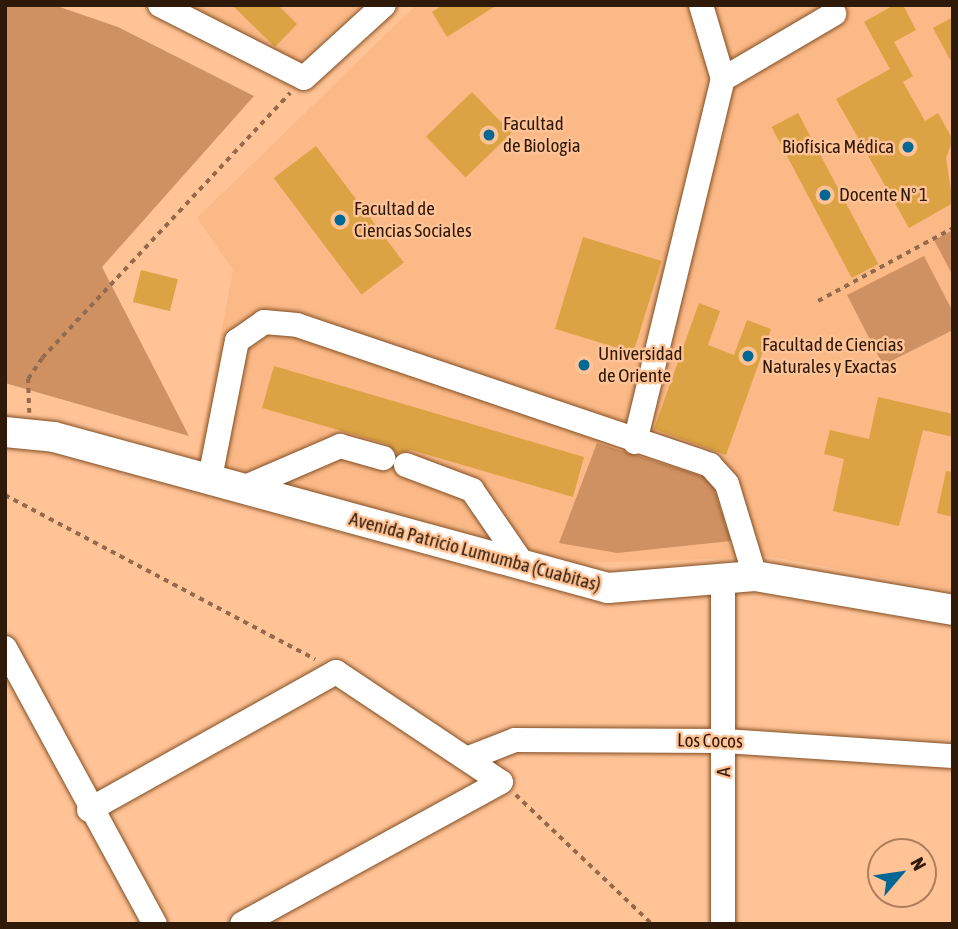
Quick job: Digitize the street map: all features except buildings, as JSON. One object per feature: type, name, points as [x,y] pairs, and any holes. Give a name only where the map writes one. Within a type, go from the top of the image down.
[{"type":"main road","name":"Avenida Patricio Lumumba (Cuabitas)","points":[[14,430],[210,478],[608,588],[755,576],[953,610]]},
{"type":"street","points":[[159,5],[304,78],[384,5]]},
{"type":"street","points":[[635,442],[723,79],[701,5]]},
{"type":"street","points":[[723,79],[834,14]]},
{"type":"street","points":[[210,478],[237,341],[264,322],[297,325],[721,471],[755,576]]},
{"type":"street","points":[[243,488],[340,446],[395,461],[472,490],[525,567]]},
{"type":"street","name":"A","points":[[723,578],[723,924]]},
{"type":"street","points":[[5,648],[89,810],[155,924]]},
{"type":"street","points":[[89,810],[336,672],[470,758],[501,782],[242,924]]},
{"type":"street","name":"Los Cocos","points":[[470,758],[515,740],[725,741],[953,756]]},
{"type":"path","points":[[14,430],[33,370],[304,78]]},
{"type":"path","points":[[818,301],[953,228]]},
{"type":"path","points":[[5,495],[336,672]]},
{"type":"path","points":[[501,782],[600,869],[652,924]]},
{"type":"shaded area","points":[[5,5],[54,5],[118,27],[254,96],[102,267],[189,436],[5,383]]},
{"type":"shaded area","points":[[184,5],[361,5],[297,63]]},
{"type":"shaded area","name":"Universidad de Oriente","points":[[416,5],[953,5],[953,591],[774,557],[578,563],[197,460],[233,270],[197,218]]},
{"type":"shaded area","points":[[953,230],[953,276],[934,240]]},
{"type":"shaded area","points":[[924,256],[953,312],[953,330],[883,365],[847,295]]},
{"type":"shaded area","points":[[597,443],[711,479],[731,541],[617,553],[559,543]]},
{"type":"place","name":"Facultad de Biologia","points":[[489,135]]},
{"type":"place","name":"Biofísica Médica","points":[[908,147]]},
{"type":"place","name":"Docente Nº 1","points":[[825,195]]},
{"type":"place","name":"Facultad de Ciencias Sociales","points":[[340,220]]},
{"type":"place","name":"Facultad de Ciencias Naturales y Exactas","points":[[748,356]]},
{"type":"place","name":"Universidad de Oriente","points":[[584,365]]}]
